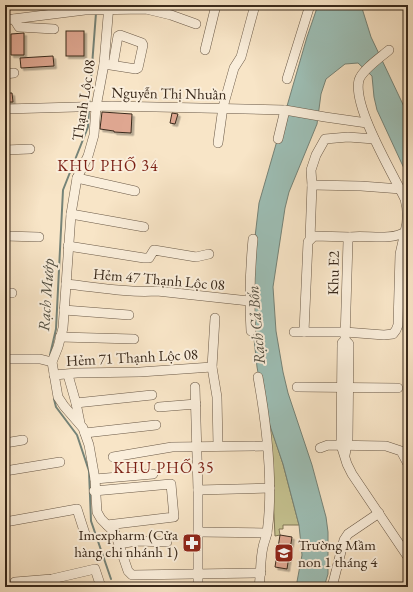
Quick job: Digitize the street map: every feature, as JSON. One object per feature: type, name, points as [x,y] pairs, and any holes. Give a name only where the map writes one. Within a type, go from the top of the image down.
[{"type":"street","points":[[205,50],[216,5]]},
{"type":"street","points":[[218,143],[223,108],[234,68],[241,57],[255,5]]},
{"type":"street","points":[[287,79],[310,5]]},
{"type":"street","name":"Thạnh Lộc 08","points":[[109,7],[108,64],[96,107],[94,135],[88,156],[77,178],[71,214],[68,246],[63,328],[58,347],[50,361],[58,397],[80,424],[89,445],[95,479],[94,491],[97,512],[101,519],[115,533],[128,571],[132,574],[198,574]]},
{"type":"street","points":[[10,19],[85,8],[127,7],[164,9],[196,24]]},
{"type":"street","points":[[10,19],[19,27],[54,29]]},
{"type":"street","points":[[294,332],[345,336],[384,335],[393,334],[398,325],[400,254],[407,224],[407,207],[401,189],[367,123],[358,93],[359,80],[366,71],[389,50]]},
{"type":"street","name":"Nguyễn Thị Nhuần","points":[[5,109],[96,107],[286,110],[367,123]]},
{"type":"street","points":[[278,139],[286,110]]},
{"type":"street","points":[[304,332],[308,242],[310,239],[312,185],[311,170],[325,139],[348,137],[374,139]]},
{"type":"street","points":[[5,150],[30,149]]},
{"type":"street","points":[[77,178],[134,191]]},
{"type":"street","points":[[312,185],[361,186],[401,189]]},
{"type":"street","points":[[71,214],[144,227]]},
{"type":"street","name":"Khu E2","points":[[344,445],[349,344],[345,336],[348,241],[350,237],[398,236],[405,232]]},
{"type":"street","points":[[5,236],[39,237]]},
{"type":"street","points":[[310,239],[314,236],[350,237]]},
{"type":"street","points":[[252,332],[249,301],[253,239]]},
{"type":"street","points":[[68,246],[144,258],[149,258],[154,250],[196,257],[209,254]]},
{"type":"street","name":"Hẻm 47 Thạnh Lộc 08","points":[[66,284],[145,292],[157,291],[249,301]]},
{"type":"street","points":[[64,310],[129,316]]},
{"type":"street","points":[[215,318],[212,368],[217,397],[218,446]]},
{"type":"street","points":[[60,337],[134,339]]},
{"type":"street","points":[[5,359],[50,361]]},
{"type":"street","name":"Hẻm 71 Thạnh Lộc 08","points":[[54,376],[77,373],[140,372],[212,368]]},
{"type":"street","points":[[68,375],[80,424]]},
{"type":"street","points":[[258,378],[265,418],[270,488],[267,533],[263,548],[262,573],[259,587]]},
{"type":"street","points":[[195,387],[198,490],[198,587]]},
{"type":"street","points":[[297,387],[398,388]]},
{"type":"street","points":[[76,403],[152,395]]},
{"type":"street","points":[[159,407],[196,404]]},
{"type":"street","points":[[85,433],[156,425]]},
{"type":"street","points":[[5,443],[23,440]]},
{"type":"street","points":[[320,448],[328,445],[386,446],[401,451],[408,464]]},
{"type":"street","points":[[344,445],[347,464],[352,474],[408,557]]},
{"type":"street","points":[[113,457],[172,447],[267,446]]},
{"type":"street","points":[[5,471],[60,462]]},
{"type":"street","points":[[95,479],[153,474]]},
{"type":"street","points":[[94,491],[171,484],[174,517],[107,525]]},
{"type":"street","points":[[198,490],[270,488]]},
{"type":"street","points":[[5,522],[77,508],[86,537]]},
{"type":"street","points":[[332,587],[344,540],[348,534],[379,513]]},
{"type":"street","points":[[198,532],[267,533]]},
{"type":"street","points":[[119,544],[136,542],[167,542]]},
{"type":"street","points":[[15,587],[15,582],[52,579],[95,569],[102,587]]},
{"type":"street","points":[[198,574],[262,573]]},
{"type":"street","points":[[403,587],[408,587]]},
{"type":"shaded area","points":[[268,419],[283,464],[299,525],[283,525],[283,529],[279,529],[280,535],[275,536],[271,453]]},
{"type":"water","name":"Rạch Cả Bốn","points":[[318,5],[361,5],[371,37],[408,115],[408,177],[377,110],[372,76],[358,63],[345,64],[326,79],[321,94],[317,124],[289,192],[285,208],[273,287],[276,331],[283,372],[288,393],[312,465],[326,517],[328,532],[328,574],[324,587],[296,587],[302,555],[299,525],[283,464],[265,411],[257,367],[250,301],[251,271],[259,203],[307,37]]},
{"type":"water","points":[[408,285],[408,373],[403,328],[403,292]]},
{"type":"building","points":[[66,31],[84,31],[84,56],[66,56]]},
{"type":"building","points":[[24,33],[24,55],[11,55],[11,34]]},
{"type":"building","points":[[53,56],[54,66],[21,68],[20,58]]},
{"type":"building","points":[[5,93],[12,93],[13,102],[5,102]]},
{"type":"building","points":[[102,112],[132,114],[131,133],[100,129]]},
{"type":"building","points":[[172,113],[178,114],[175,124],[170,123]]},
{"type":"building","points":[[280,535],[292,537],[287,569],[275,567]]},
{"type":"waterway","name":"Rạch Mướp","points":[[89,105],[96,13]]},
{"type":"waterway","name":"Rạch Mướp","points":[[50,355],[56,329],[63,190],[88,127],[89,109]]},
{"type":"waterway","name":"Rạch Mướp","points":[[54,399],[56,407],[77,435],[89,471],[91,521],[111,579]]},
{"type":"place","name":"Imexpharm (Cửa hàng chi nhánh 1)","points":[[192,543]]},
{"type":"place","name":"Trường Mầm non 1 tháng 4","points":[[284,553]]},
{"type":"district","name":"KHU PHỐ 34","points":[[108,165]]},
{"type":"district","name":"KHU PHỐ 35","points":[[164,467]]}]
